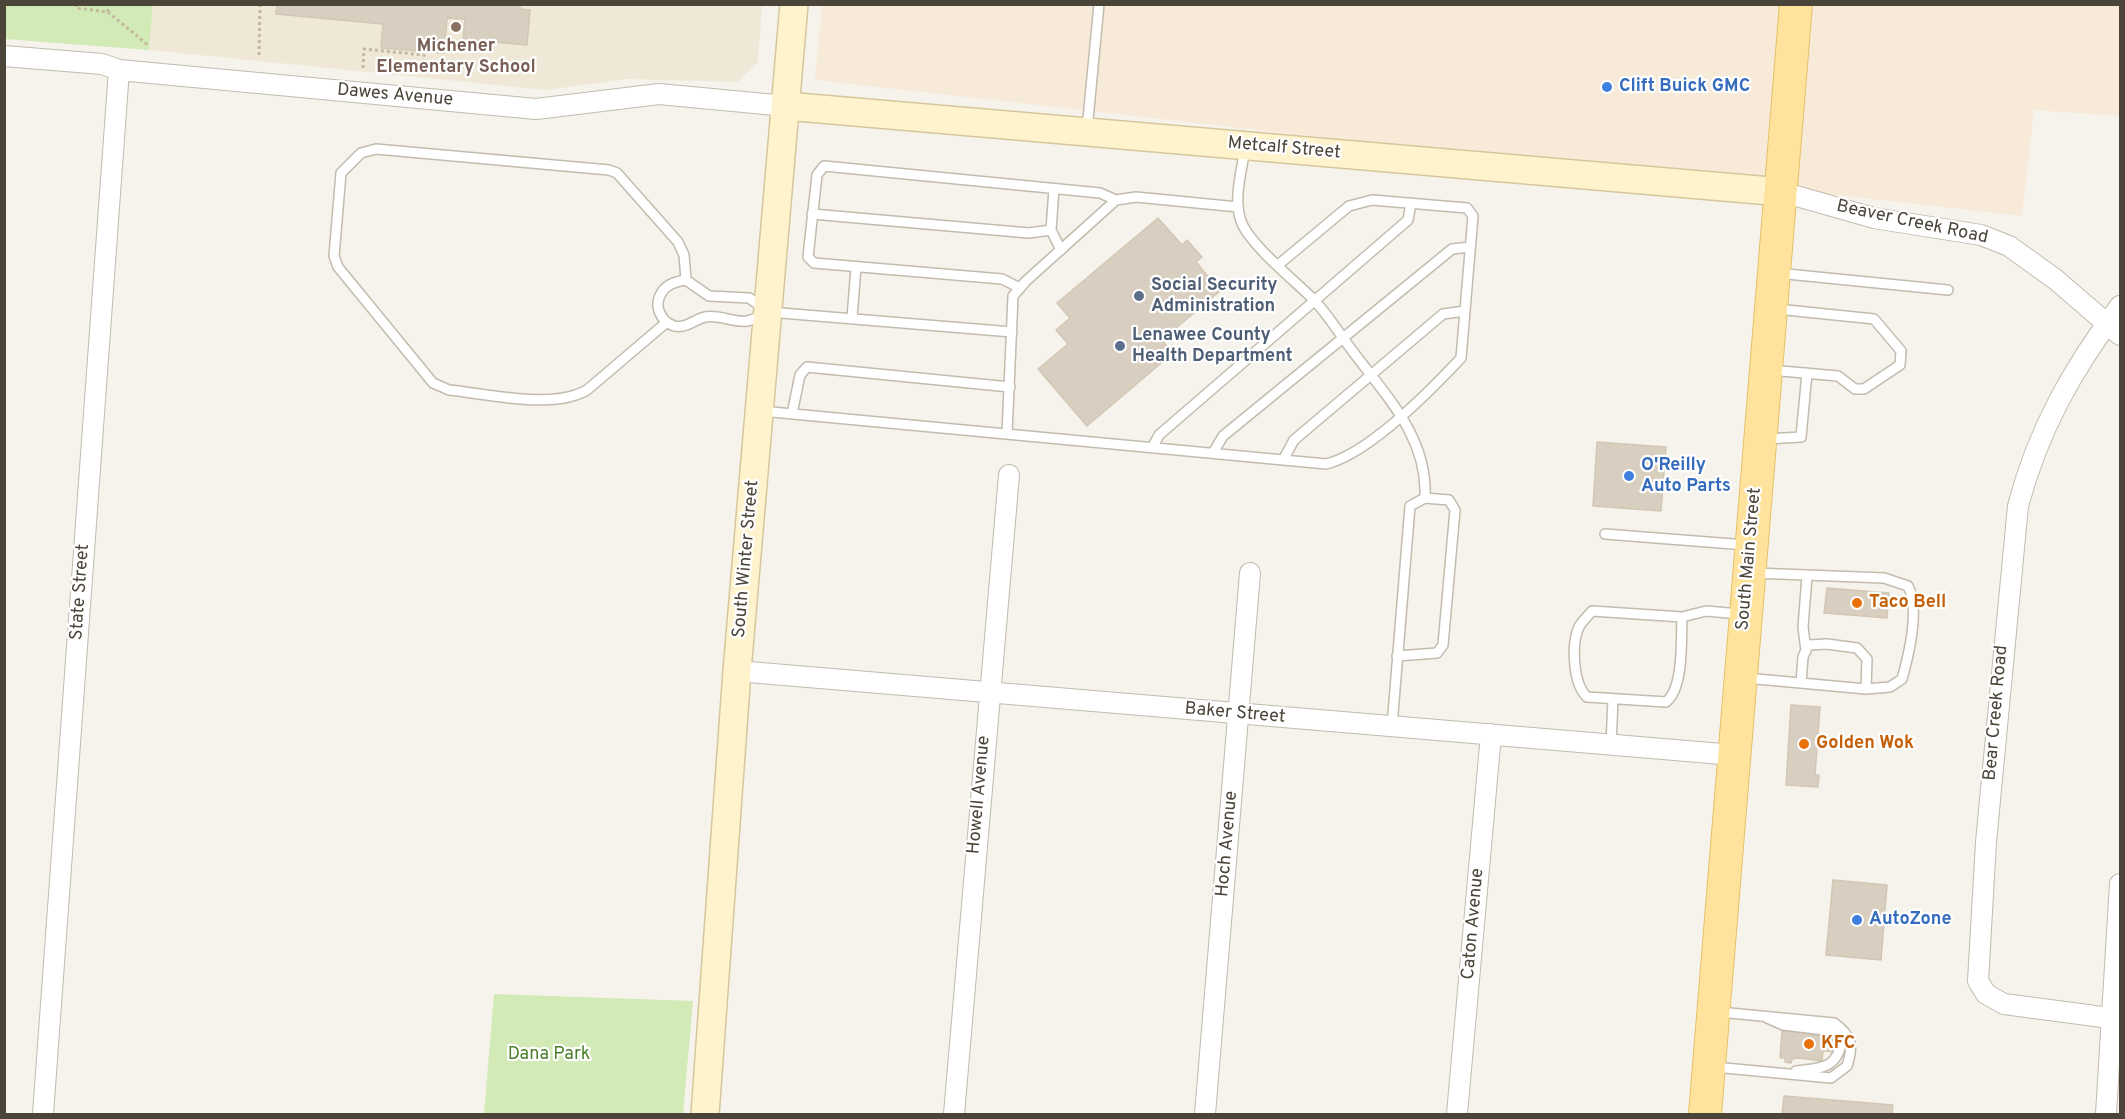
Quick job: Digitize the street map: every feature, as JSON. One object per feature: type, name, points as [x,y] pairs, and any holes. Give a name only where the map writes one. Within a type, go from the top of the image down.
[{"type":"main road","name":"South Main Street","points":[[1705,1114],[1796,4]]},
{"type":"street","name":"South Winter Street","points":[[705,1114],[737,671],[794,4]]},
{"type":"street","name":"Dawes Avenue","points":[[4,56],[102,64],[119,70],[536,109],[659,94],[786,106]]},
{"type":"street","name":"State Street","points":[[43,1114],[119,70]]},
{"type":"street","name":"Metcalf Street","points":[[786,106],[1782,192]]},
{"type":"street","name":"Beaver Creek Road","points":[[1782,192],[1874,218],[1991,238],[2009,246],[2055,279],[2114,330]]},
{"type":"street","points":[[2114,330],[2121,306]]},
{"type":"street","name":"Bear Creek Road","points":[[2110,1018],[2004,1004],[1986,994],[1978,981],[1986,843],[2018,506],[2030,461],[2050,414],[2114,330]]},
{"type":"street","name":"Howell Avenue","points":[[954,1114],[1009,476]]},
{"type":"street","name":"Hoch Avenue","points":[[1205,1114],[1250,573]]},
{"type":"street","name":"Baker Street","points":[[737,671],[1734,755]]},
{"type":"street","name":"Caton Avenue","points":[[1458,1114],[1491,734]]},
{"type":"street","points":[[2106,1114],[2110,1018],[2121,884]]},
{"type":"lane","points":[[1087,132],[1099,4]]},
{"type":"lane","points":[[1246,146],[1238,207],[1241,223],[1278,265],[1315,300],[1402,415],[1420,456],[1426,484],[1425,498]]},
{"type":"lane","points":[[666,322],[587,390],[573,398],[553,400],[449,390],[433,383],[338,267],[334,256],[341,173],[361,153],[376,150],[609,170],[617,173],[678,242],[684,255],[686,279],[709,296],[749,298],[769,312]]},
{"type":"lane","points":[[1020,288],[1002,279],[814,263],[808,257],[817,175],[824,166],[1100,193],[1116,200],[1136,197],[1238,207]]},
{"type":"lane","points":[[1054,189],[1051,230],[1061,250]]},
{"type":"lane","points":[[1007,434],[1013,296],[1116,200]]},
{"type":"lane","points":[[760,411],[1326,464],[1342,460],[1402,415],[1461,358],[1473,216],[1467,208],[1372,200],[1349,206],[1278,265]]},
{"type":"lane","points":[[1152,448],[1159,435],[1408,220],[1411,203]]},
{"type":"lane","points":[[812,214],[1029,233],[1051,230]]},
{"type":"lane","points":[[1213,453],[1223,436],[1452,249],[1470,247]]},
{"type":"lane","points":[[852,318],[856,267]]},
{"type":"lane","points":[[1775,273],[1948,290]]},
{"type":"lane","points":[[686,279],[675,282],[662,291],[659,313],[666,322],[677,327],[706,317],[747,321],[769,312],[1012,332]]},
{"type":"lane","points":[[706,317],[709,296]]},
{"type":"lane","points":[[1766,370],[1838,376],[1855,389],[1864,389],[1900,365],[1901,351],[1874,320],[1772,308]]},
{"type":"lane","points":[[1283,460],[1294,440],[1443,314],[1465,311]]},
{"type":"lane","points":[[792,414],[800,375],[807,368],[1010,387]]},
{"type":"lane","points":[[1761,439],[1801,437],[1807,373]]},
{"type":"lane","points":[[1392,726],[1396,656],[1410,506],[1425,498],[1449,500],[1455,510],[1443,645],[1437,653],[1396,656]]},
{"type":"lane","points":[[1605,534],[1750,559],[1807,576],[1884,578],[1908,585],[1914,596],[1909,653],[1902,679],[1890,687],[1866,689],[1740,678]]},
{"type":"lane","points":[[1806,651],[1803,627],[1807,576]]},
{"type":"lane","points":[[1683,617],[1677,685],[1673,696],[1666,702],[1587,697],[1579,689],[1575,678],[1577,638],[1579,627],[1592,611],[1683,617],[1706,611],[1746,614]]},
{"type":"lane","points":[[1801,683],[1808,645],[1827,644],[1857,648],[1867,659],[1866,689]]},
{"type":"lane","points":[[1611,745],[1613,699]]},
{"type":"lane","points":[[1709,1067],[1831,1078],[1847,1066],[1851,1042],[1847,1033],[1834,1023],[1713,1011]]},
{"type":"path","points":[[76,4],[76,9],[108,12],[148,45]]},
{"type":"path","points":[[108,4],[108,12]]},
{"type":"path","points":[[259,55],[260,4]]},
{"type":"path","points":[[363,68],[364,49],[424,55],[423,69],[417,72]]},
{"type":"shaded area","name":"Michener Elementary School","points":[[153,5],[762,5],[758,62],[737,82],[628,79],[546,90],[149,50]]},
{"type":"shaded area","points":[[822,5],[2120,5],[2120,116],[2034,110],[2022,216],[815,80]]},
{"type":"green space","points":[[4,5],[153,5],[149,50],[5,39]]},
{"type":"green space","name":"Dana Park","points":[[494,994],[693,1001],[683,1114],[484,1114]]},
{"type":"building","points":[[277,4],[520,4],[520,9],[530,10],[527,45],[463,39],[465,19],[447,18],[444,53],[381,48],[383,24],[276,14]]},
{"type":"building","points":[[1158,218],[1182,245],[1187,240],[1202,257],[1196,262],[1220,291],[1162,340],[1173,353],[1087,426],[1038,369],[1068,344],[1056,330],[1070,318],[1057,303]]},
{"type":"building","name":"O'Reilly Auto Parts","points":[[1597,442],[1666,447],[1661,511],[1593,506]]},
{"type":"building","name":"Taco Bell","points":[[1827,588],[1889,593],[1887,618],[1824,613]]},
{"type":"building","points":[[1791,705],[1820,707],[1815,775],[1819,775],[1818,787],[1786,785]]},
{"type":"building","name":"AutoZone","points":[[1833,880],[1887,885],[1881,960],[1826,955]]},
{"type":"building","name":"KFC","points":[[1788,1028],[1805,1030],[1804,1034],[1838,1037],[1836,1052],[1823,1051],[1822,1061],[1798,1058],[1792,1059],[1791,1063],[1785,1062],[1785,1058],[1780,1058],[1782,1031],[1788,1032]]},
{"type":"building","points":[[1784,1096],[1893,1105],[1892,1114],[1782,1114]]},
{"type":"place","name":"Michener Elementary School","points":[[456,27]]},
{"type":"place","name":"Clift Buick GMC","points":[[1607,87]]},
{"type":"place","name":"Social Security Administration","points":[[1139,296]]},
{"type":"place","name":"Lenawee County Health Department","points":[[1120,346]]},
{"type":"place","name":"O'Reilly Auto Parts","points":[[1629,476]]},
{"type":"place","name":"Taco Bell","points":[[1857,603]]},
{"type":"place","name":"Golden Wok","points":[[1804,744]]},
{"type":"place","name":"AutoZone","points":[[1857,920]]},
{"type":"place","name":"KFC","points":[[1809,1044]]}]
